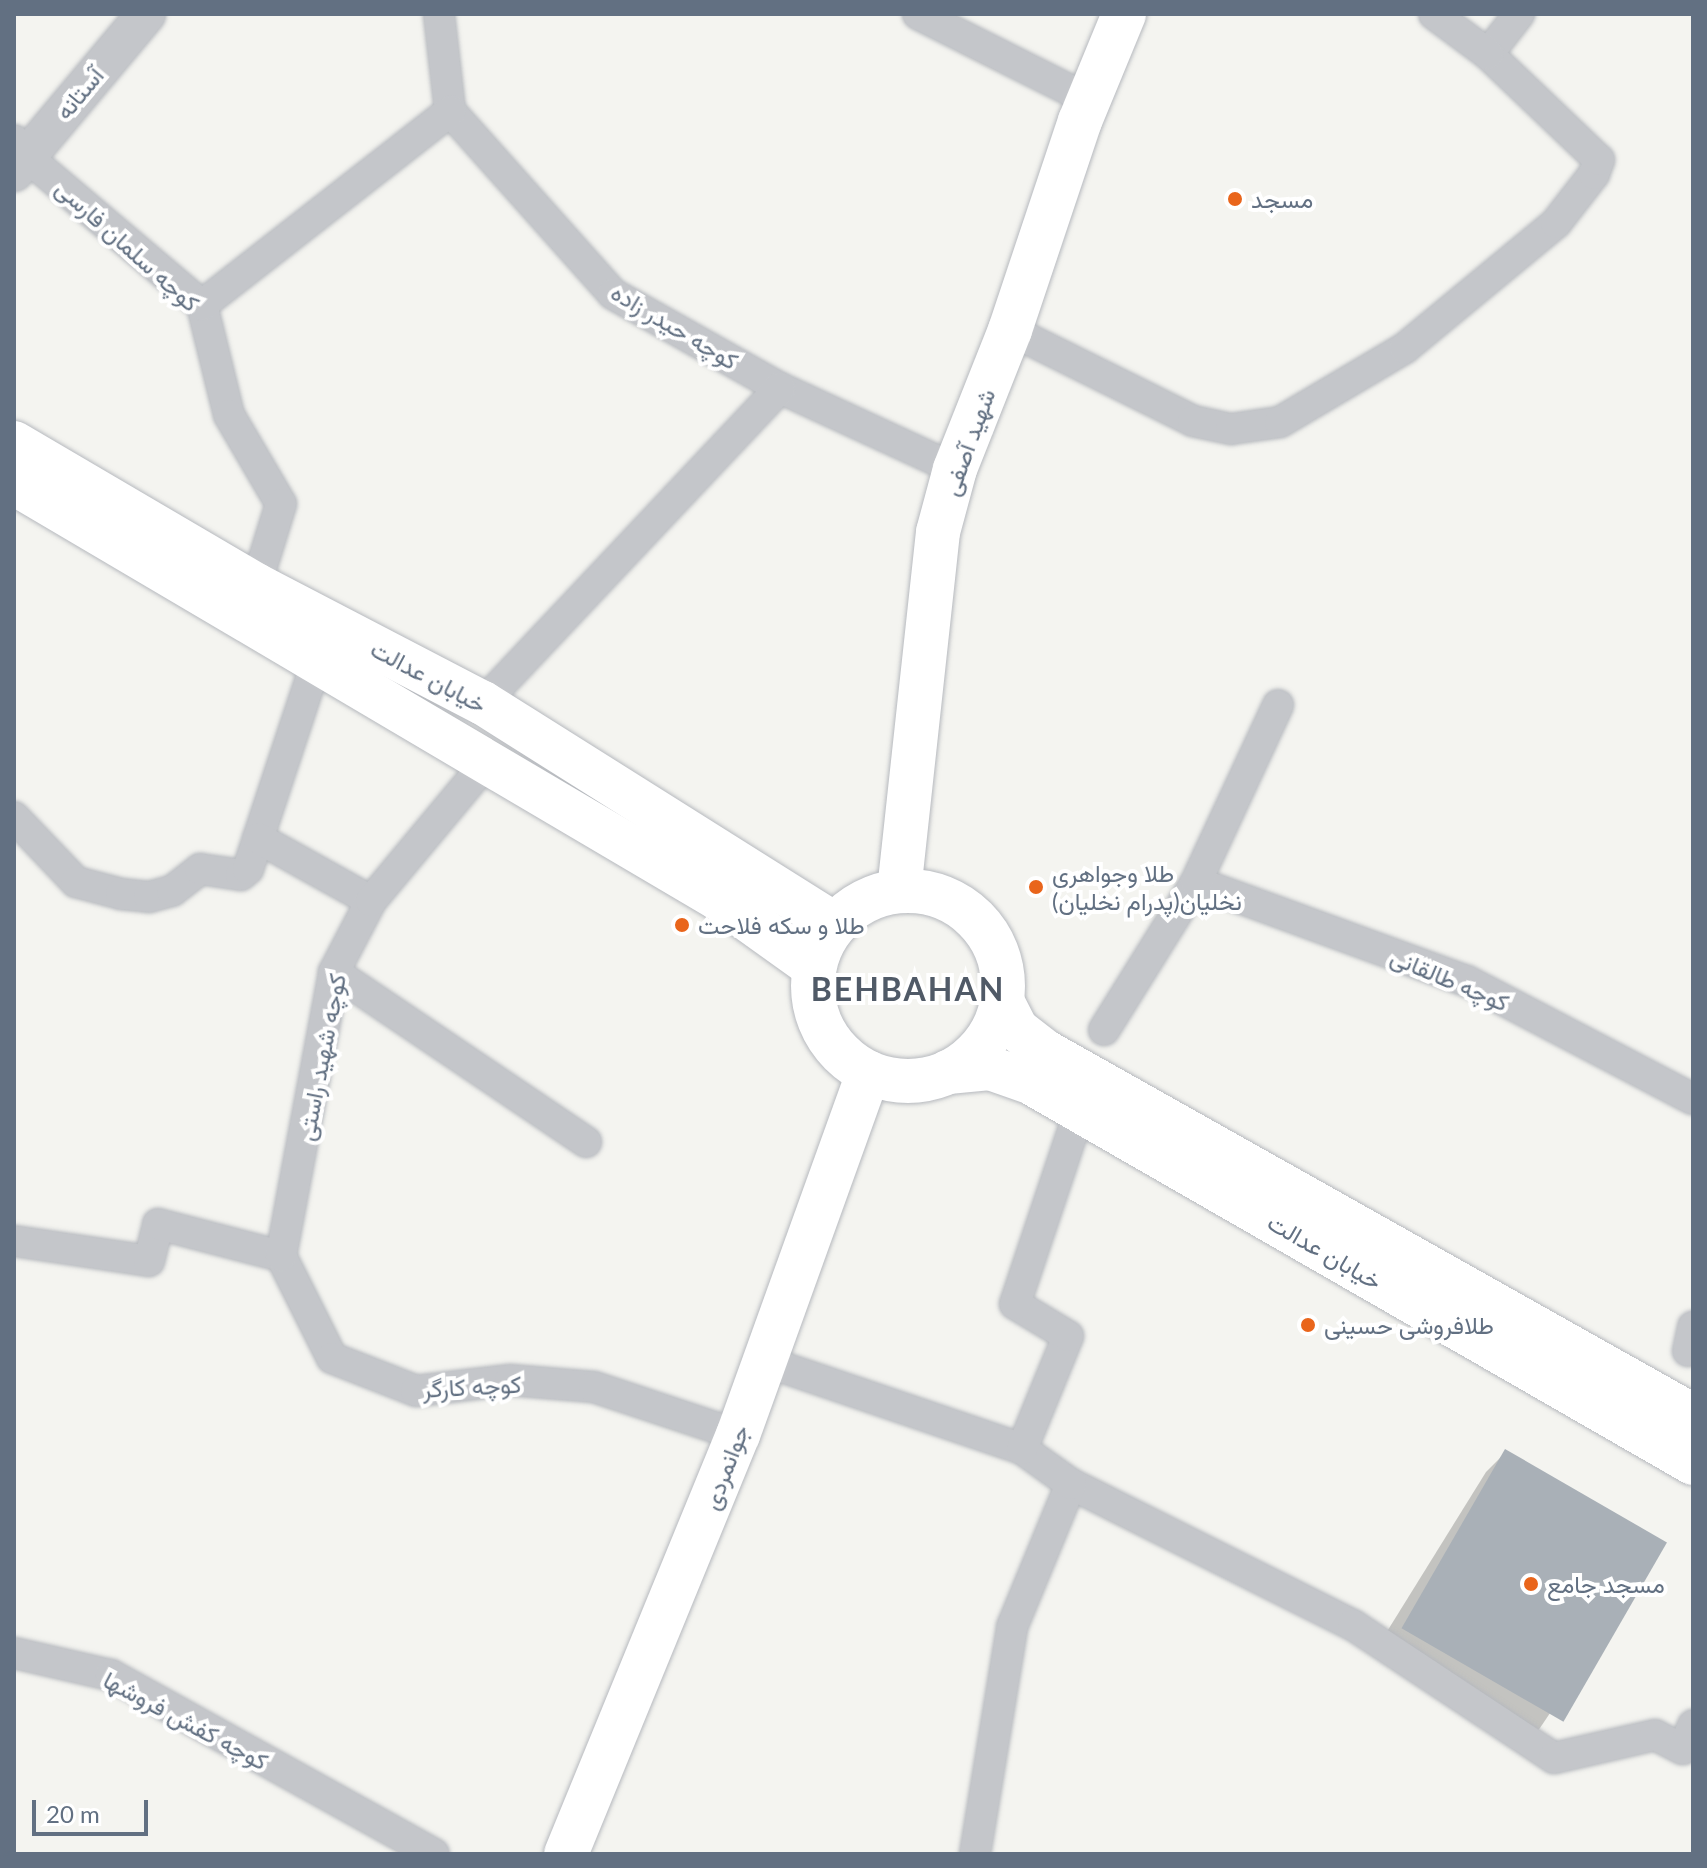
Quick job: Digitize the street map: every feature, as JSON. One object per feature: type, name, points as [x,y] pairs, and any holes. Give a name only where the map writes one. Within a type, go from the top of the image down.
[{"type":"main road","name":"شهید آصفی","points":[[899,891],[938,532],[955,469],[1010,330],[1088,99],[1124,14]]},
{"type":"main road","name":"خیابان عدالت","points":[[14,443],[256,585],[483,703],[835,925]]},
{"type":"main road","name":"خیابان عدالت","points":[[14,483],[719,899],[814,967]]},
{"type":"main road","points":[[899,891],[942,897],[979,921],[995,945],[1004,974],[1003,1003],[992,1031],[973,1055],[948,1072],[922,1080],[868,1073],[842,1055],[823,1029],[813,999],[814,967],[835,925],[874,897],[899,891]]},
{"type":"main road","name":"خیابان عدالت","points":[[1003,1003],[1016,1029],[1044,1051],[1693,1416]]},
{"type":"main road","name":"خیابان عدالت","points":[[948,1072],[990,1068],[1030,1082],[1693,1463]]},
{"type":"main road","name":"جوانمردی","points":[[566,1854],[738,1435],[868,1073]]},
{"type":"street","name":"آستانه","points":[[18,156],[146,14]]},
{"type":"street","points":[[202,305],[450,111],[439,14]]},
{"type":"street","points":[[918,14],[1088,99]]},
{"type":"street","points":[[1010,330],[1193,421],[1231,429],[1280,422],[1405,348],[1556,223],[1594,174],[1599,160],[1591,148],[1488,54],[1434,14]]},
{"type":"street","points":[[1488,54],[1519,14]]},
{"type":"street","name":"کوچه حیدر زاده","points":[[450,111],[613,294],[780,388],[955,469]]},
{"type":"street","name":"کوچه سلمان فارسی","points":[[18,156],[202,305],[229,415],[281,504],[256,585]]},
{"type":"street","points":[[483,703],[780,388]]},
{"type":"street","points":[[14,817],[76,882],[149,897],[172,891],[200,869],[241,875],[258,838],[317,660]]},
{"type":"street","points":[[1104,1030],[1196,882],[1278,705]]},
{"type":"street","name":"کوچه شهید راستی","points":[[281,1256],[334,972],[371,901],[487,762]]},
{"type":"street","points":[[258,838],[371,901]]},
{"type":"street","name":"کوچه طالقانی","points":[[1196,882],[1467,981],[1693,1099]]},
{"type":"street","points":[[334,972],[586,1142]]},
{"type":"street","points":[[1022,1449],[1068,1336],[1015,1304],[1080,1110]]},
{"type":"street","points":[[14,1241],[149,1261],[158,1224],[281,1256]]},
{"type":"street","name":"کوچه کارگر","points":[[281,1256],[332,1358],[416,1391],[510,1380],[594,1387],[738,1435]]},
{"type":"street","points":[[764,1361],[1022,1449],[1071,1484],[1353,1625],[1554,1758],[1655,1735],[1683,1749],[1693,1725]]},
{"type":"street","points":[[975,1854],[1012,1627],[1071,1484]]},
{"type":"street","name":"کوچه کفش فروشها","points":[[14,1653],[111,1675],[434,1854]]},
{"type":"building","name":"مسجد جامع","points":[[1505,1449],[1667,1542],[1563,1722],[1402,1628]]},
{"type":"place","name":"مسجد","points":[[1235,199]]},
{"type":"place","name":"طلا وجواهری نخلیان(پدرام نخلیان)","points":[[1036,887]]},
{"type":"place","name":"طلا و سکه فلاحت","points":[[682,925]]},
{"type":"place","name":"طلافروشی حسینی","points":[[1308,1325]]},
{"type":"place","name":"مسجد جامع","points":[[1531,1584]]},
{"type":"district","name":"BEHBAHAN","points":[[908,989]]}]
